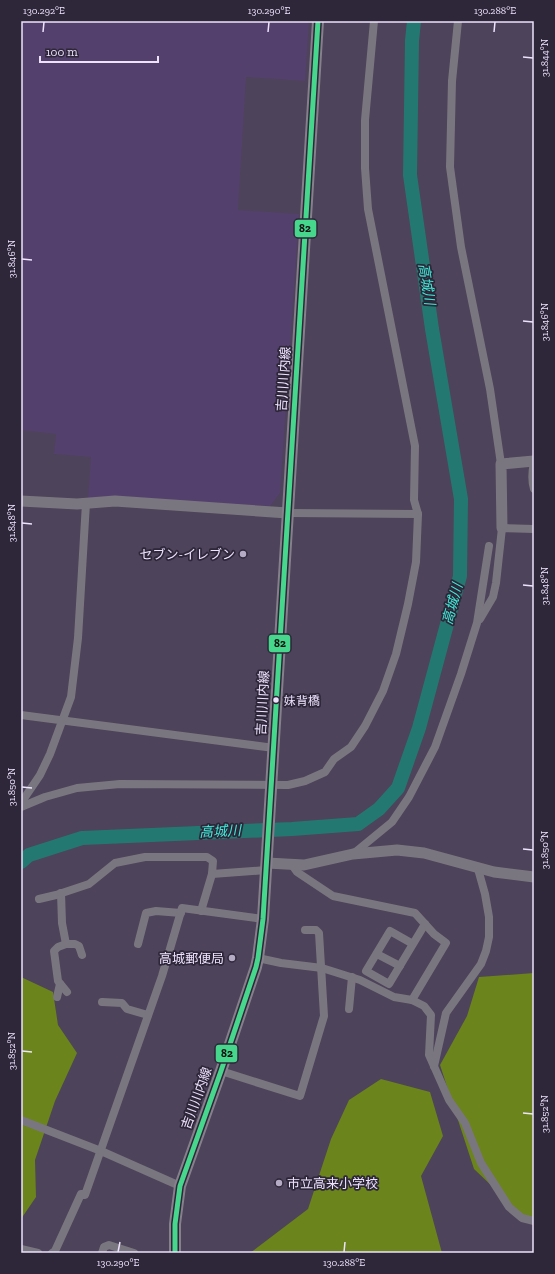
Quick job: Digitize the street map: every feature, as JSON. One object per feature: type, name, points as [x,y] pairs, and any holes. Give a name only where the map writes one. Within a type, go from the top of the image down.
[{"type":"main road","name":"吉川川内線","points":[[175,1253],[175,1224],[180,1186],[221,1071],[258,958],[263,919],[318,21]]},
{"type":"street","points":[[21,807],[45,797],[77,788],[120,784],[288,785],[299,782],[325,772],[334,759],[351,747],[365,726],[383,691],[396,654],[408,604],[416,562],[418,514],[414,500],[415,446],[368,209],[365,168],[366,120],[374,21]]},
{"type":"street","points":[[458,21],[452,81],[449,142],[450,175],[461,247],[490,390],[501,464],[502,528],[496,583],[493,597],[477,623]]},
{"type":"street","points":[[501,464],[534,461],[532,483],[534,489]]},
{"type":"street","points":[[21,501],[77,504],[115,501],[288,513],[418,514]]},
{"type":"street","points":[[21,803],[40,775],[50,754],[71,697],[78,638],[86,503]]},
{"type":"street","points":[[502,528],[534,527]]},
{"type":"street","points":[[353,854],[392,822],[409,797],[435,747],[461,674],[477,623],[489,546]]},
{"type":"street","points":[[21,715],[274,748]]},
{"type":"street","points":[[212,874],[267,866],[304,865],[353,854],[397,850],[424,853],[478,869],[534,877]]},
{"type":"street","points":[[39,899],[89,884],[115,863],[145,857],[207,857],[213,861],[212,874],[201,911]]},
{"type":"street","points":[[292,865],[297,872],[333,896],[415,913],[434,934],[446,943],[412,1000]]},
{"type":"street","points":[[434,1067],[446,1013],[481,964],[490,937],[489,917],[485,894],[478,869]]},
{"type":"street","points":[[61,893],[62,923],[66,944]]},
{"type":"street","points":[[52,1253],[55,1251],[81,1194],[85,1195],[162,976],[182,908],[263,919]]},
{"type":"street","points":[[138,944],[146,913],[156,911],[181,912]]},
{"type":"street","points":[[413,944],[390,931],[366,971],[389,984],[400,966],[425,924]]},
{"type":"street","points":[[221,1071],[300,1096],[324,1016],[320,933],[316,930],[305,930]]},
{"type":"street","points":[[67,992],[58,981],[54,951],[58,946],[75,944],[79,946],[82,955]]},
{"type":"street","points":[[377,954],[400,966]]},
{"type":"street","points":[[258,958],[281,963],[322,968],[360,980],[394,997],[412,1000],[424,1006],[431,1016],[429,1055],[449,1100],[465,1123],[481,1163],[509,1207],[522,1218],[534,1221]]},
{"type":"street","points":[[348,1009],[352,977]]},
{"type":"street","points":[[57,996],[60,984]]},
{"type":"street","points":[[102,1002],[122,1003],[127,1009],[148,1015]]},
{"type":"street","points":[[21,1120],[101,1151],[180,1186]]},
{"type":"street","points":[[102,1253],[104,1247],[109,1245],[134,1253]]},
{"type":"street","points":[[21,1249],[38,1253]]},
{"type":"shaded area","points":[[21,21],[309,21],[305,81],[246,77],[238,210],[299,214],[280,493],[270,506],[106,497],[88,499],[91,457],[54,454],[56,434],[21,430]]},
{"type":"green space","points":[[534,973],[534,1226],[474,1169],[440,1065],[467,1016],[479,977]]},
{"type":"green space","points":[[21,977],[53,992],[58,1025],[77,1053],[55,1101],[35,1160],[36,1197],[21,1219]]},
{"type":"green space","points":[[381,1079],[430,1092],[443,1136],[421,1176],[442,1253],[250,1253],[308,1209],[331,1139],[349,1100]]},
{"type":"waterway","name":"高城川","points":[[21,862],[29,855],[82,838],[292,829],[358,824],[379,809],[398,788],[419,728],[460,576],[461,499],[432,329],[410,175],[412,41],[414,21]]},
{"type":"transit line","name":"82","points":[[175,1253],[175,1224],[180,1186],[256,967],[263,919],[318,21]]},
{"type":"place","name":"セブン-イレブン","points":[[243,554]]},
{"type":"place","name":"妹背橋","points":[[276,700]]},
{"type":"place","name":"高城郵便局","points":[[232,958]]},
{"type":"place","name":"市立高来小学校","points":[[279,1183]]}]
